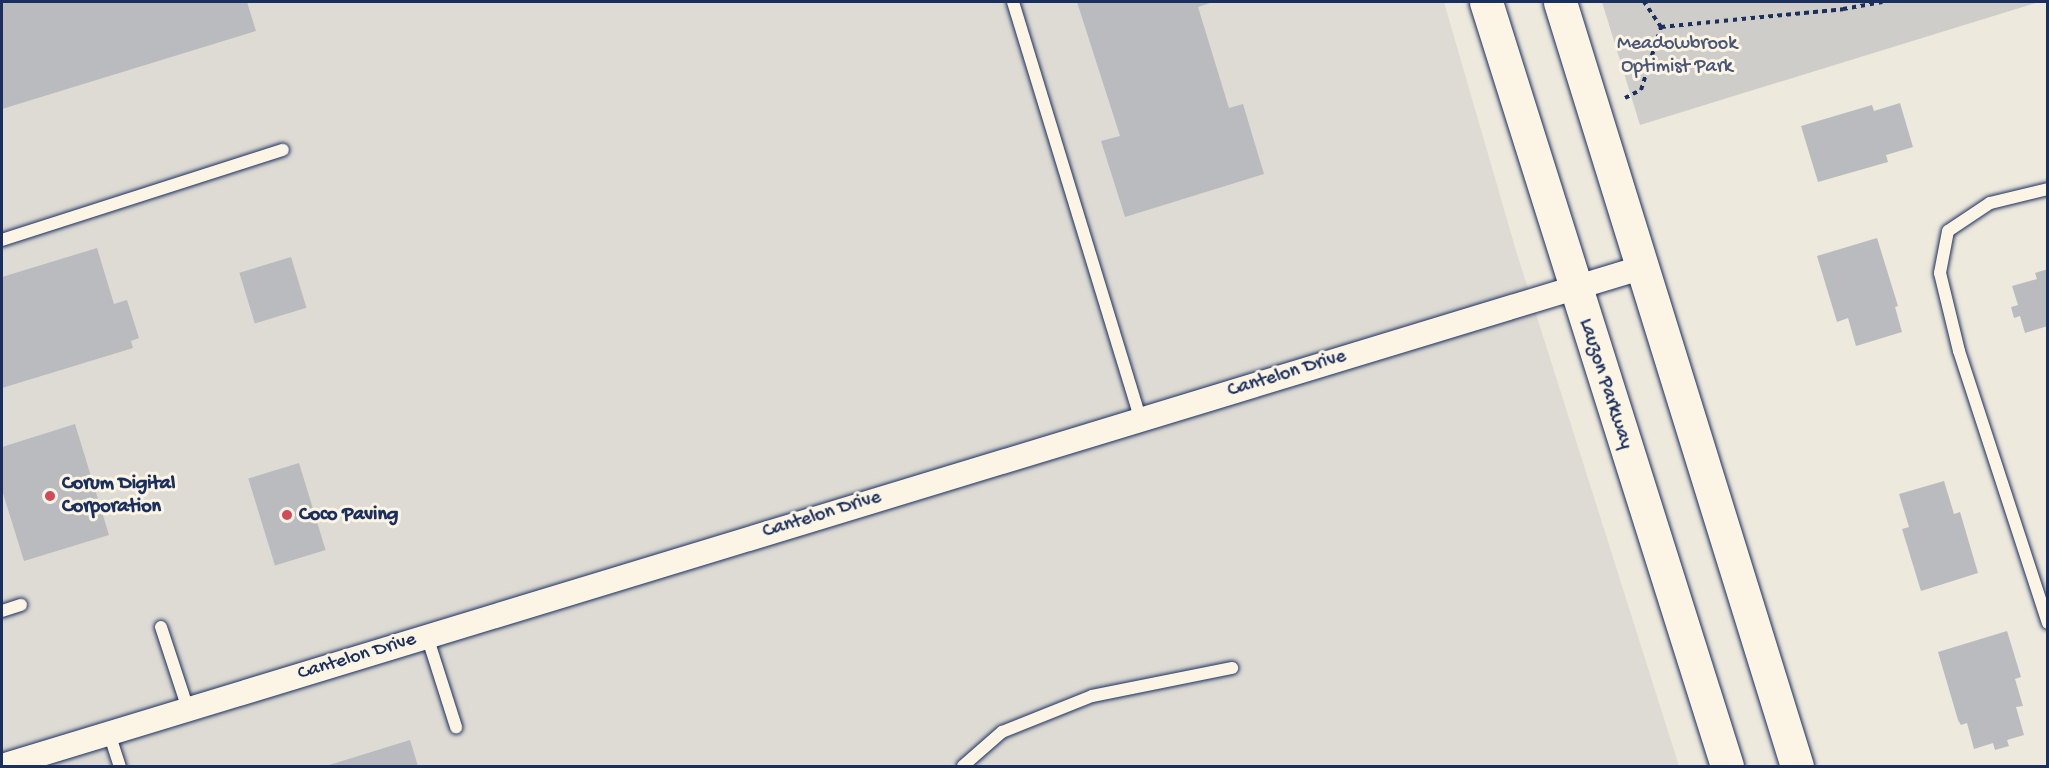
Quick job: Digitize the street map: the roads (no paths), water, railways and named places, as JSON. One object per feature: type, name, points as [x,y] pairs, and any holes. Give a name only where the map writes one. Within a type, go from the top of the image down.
[{"type":"main road","name":"Lauzon Parkway","points":[[1486,2],[1727,766]]},
{"type":"main road","points":[[1560,2],[1797,766]]},
{"type":"street","name":"Cantelon Drive","points":[[2,766],[1642,267]]},
{"type":"lane","points":[[1013,2],[1140,418]]},
{"type":"lane","points":[[2,240],[284,150]]},
{"type":"lane","points":[[2048,189],[1990,203],[1948,231],[1940,273],[1959,351],[2048,623]]},
{"type":"lane","points":[[2,611],[21,605]]},
{"type":"lane","points":[[161,627],[188,709]]},
{"type":"lane","points":[[427,636],[456,727]]},
{"type":"lane","points":[[963,766],[1002,732],[1092,696],[1232,668]]},
{"type":"lane","points":[[109,733],[120,766]]},
{"type":"place","name":"Corum Digital Corporation","points":[[50,496]]},
{"type":"place","name":"Coco Paving","points":[[287,515]]},
{"type":"park label","name":"Meadowbrook Optimist Park","points":[[1677,56]]}]
